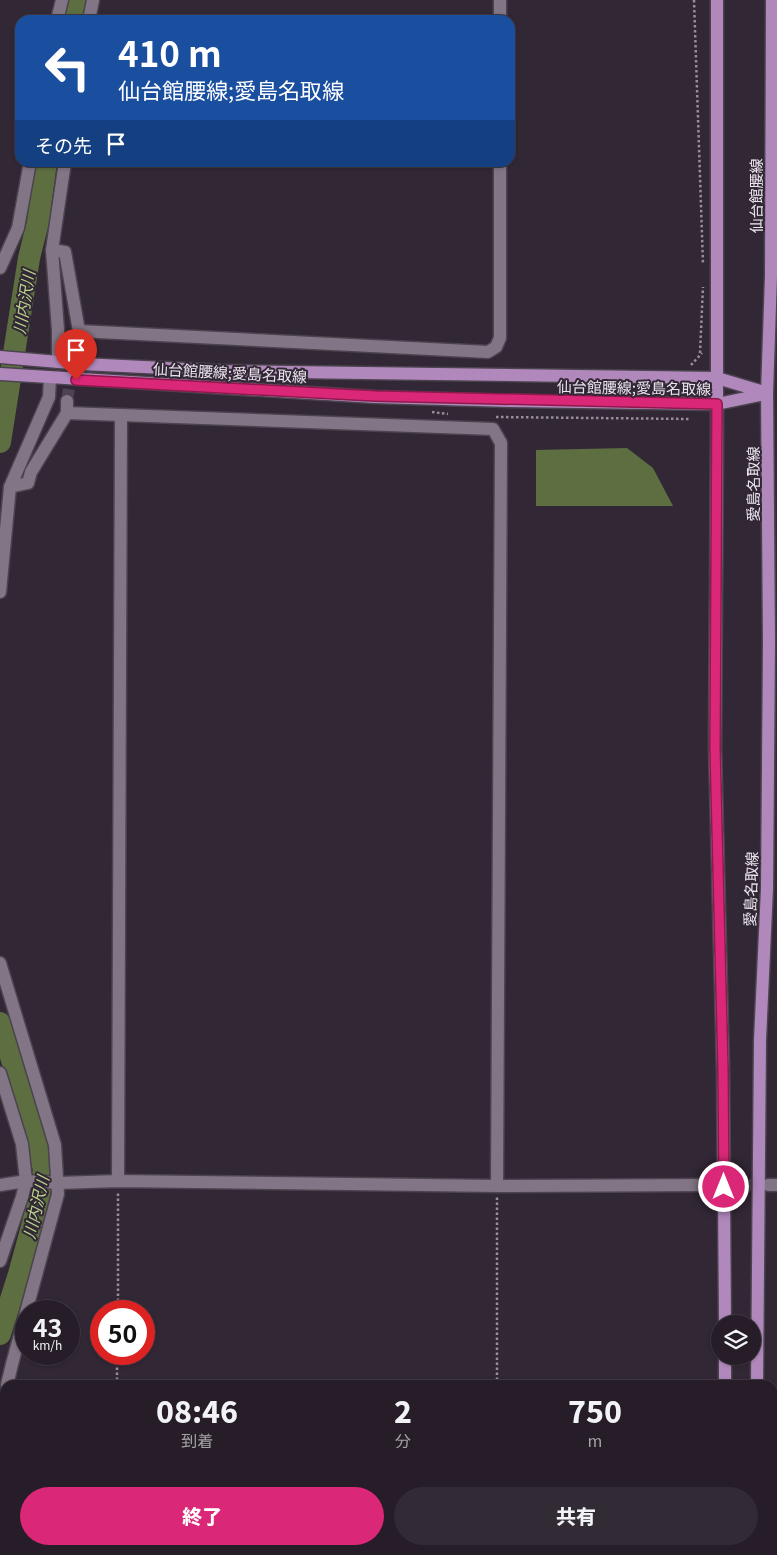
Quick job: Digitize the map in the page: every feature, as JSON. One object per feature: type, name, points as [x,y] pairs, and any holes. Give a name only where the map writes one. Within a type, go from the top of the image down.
[{"type":"main road","points":[[717,0],[717,378]]},
{"type":"main road","name":"仙台館腰線","points":[[772,0],[770,276],[772,393]]},
{"type":"main road","name":"仙台館腰線;愛島名取線","points":[[0,357],[58,362],[245,371],[717,378],[772,393]]},
{"type":"main road","name":"仙台館腰線;愛島名取線","points":[[0,374],[375,396],[717,404],[772,393]]},
{"type":"main road","name":"愛島名取線","points":[[717,378],[715,748],[723,1069],[724,1315]]},
{"type":"main road","name":"愛島名取線","points":[[757,1380],[760,1040],[768,878],[772,393]]},
{"type":"main road","points":[[725,1365],[725,1380]]},
{"type":"street","points":[[58,15],[62,0]]},
{"type":"street","points":[[90,15],[93,0]]},
{"type":"street","points":[[500,0],[500,15]]},
{"type":"street","points":[[0,268],[18,228],[29,167]]},
{"type":"street","points":[[58,362],[58,330],[52,250],[64,167]]},
{"type":"street","points":[[52,250],[66,252],[78,337],[488,352],[496,347],[500,338],[500,167]]},
{"type":"street","points":[[0,592],[10,487],[50,397],[44,378]]},
{"type":"street","points":[[10,487],[28,483],[31,472],[67,407],[121,416],[493,430],[501,443],[497,1186]]},
{"type":"street","points":[[118,1181],[121,416]]},
{"type":"street","points":[[0,964],[55,1145],[54,1183],[58,1194],[8,1380]]},
{"type":"street","points":[[0,1074],[22,1144],[29,1181],[0,1261]]},
{"type":"street","points":[[0,1186],[29,1181],[54,1183],[118,1181],[497,1186],[712,1185]]},
{"type":"path","points":[[694,0],[703,265]]},
{"type":"path","points":[[691,369],[700,353],[703,285]]},
{"type":"path","points":[[700,353],[709,353]]},
{"type":"path","points":[[118,1181],[118,1300]]},
{"type":"path","points":[[497,1186],[497,1380]]},
{"type":"path","points":[[117,1380],[118,1365]]},
{"type":"shaded area","points":[[627,448],[653,468],[673,506],[536,506],[536,450]]},
{"type":"waterway","name":"川内沢川","points":[[73,15],[77,0]]},
{"type":"waterway","name":"川内沢川","points":[[0,442],[29,258],[38,222],[45,167]]},
{"type":"waterway","name":"川内沢川","points":[[0,1023],[34,1127],[44,1170],[33,1223],[0,1334]]},
{"type":"tunnel","points":[[67,401],[76,343]]},
{"type":"tunnel","points":[[713,1185],[768,1185]]},
{"type":"route","points":[[76,380],[375,396],[511,401],[717,404],[715,748],[724,1187]]}]
